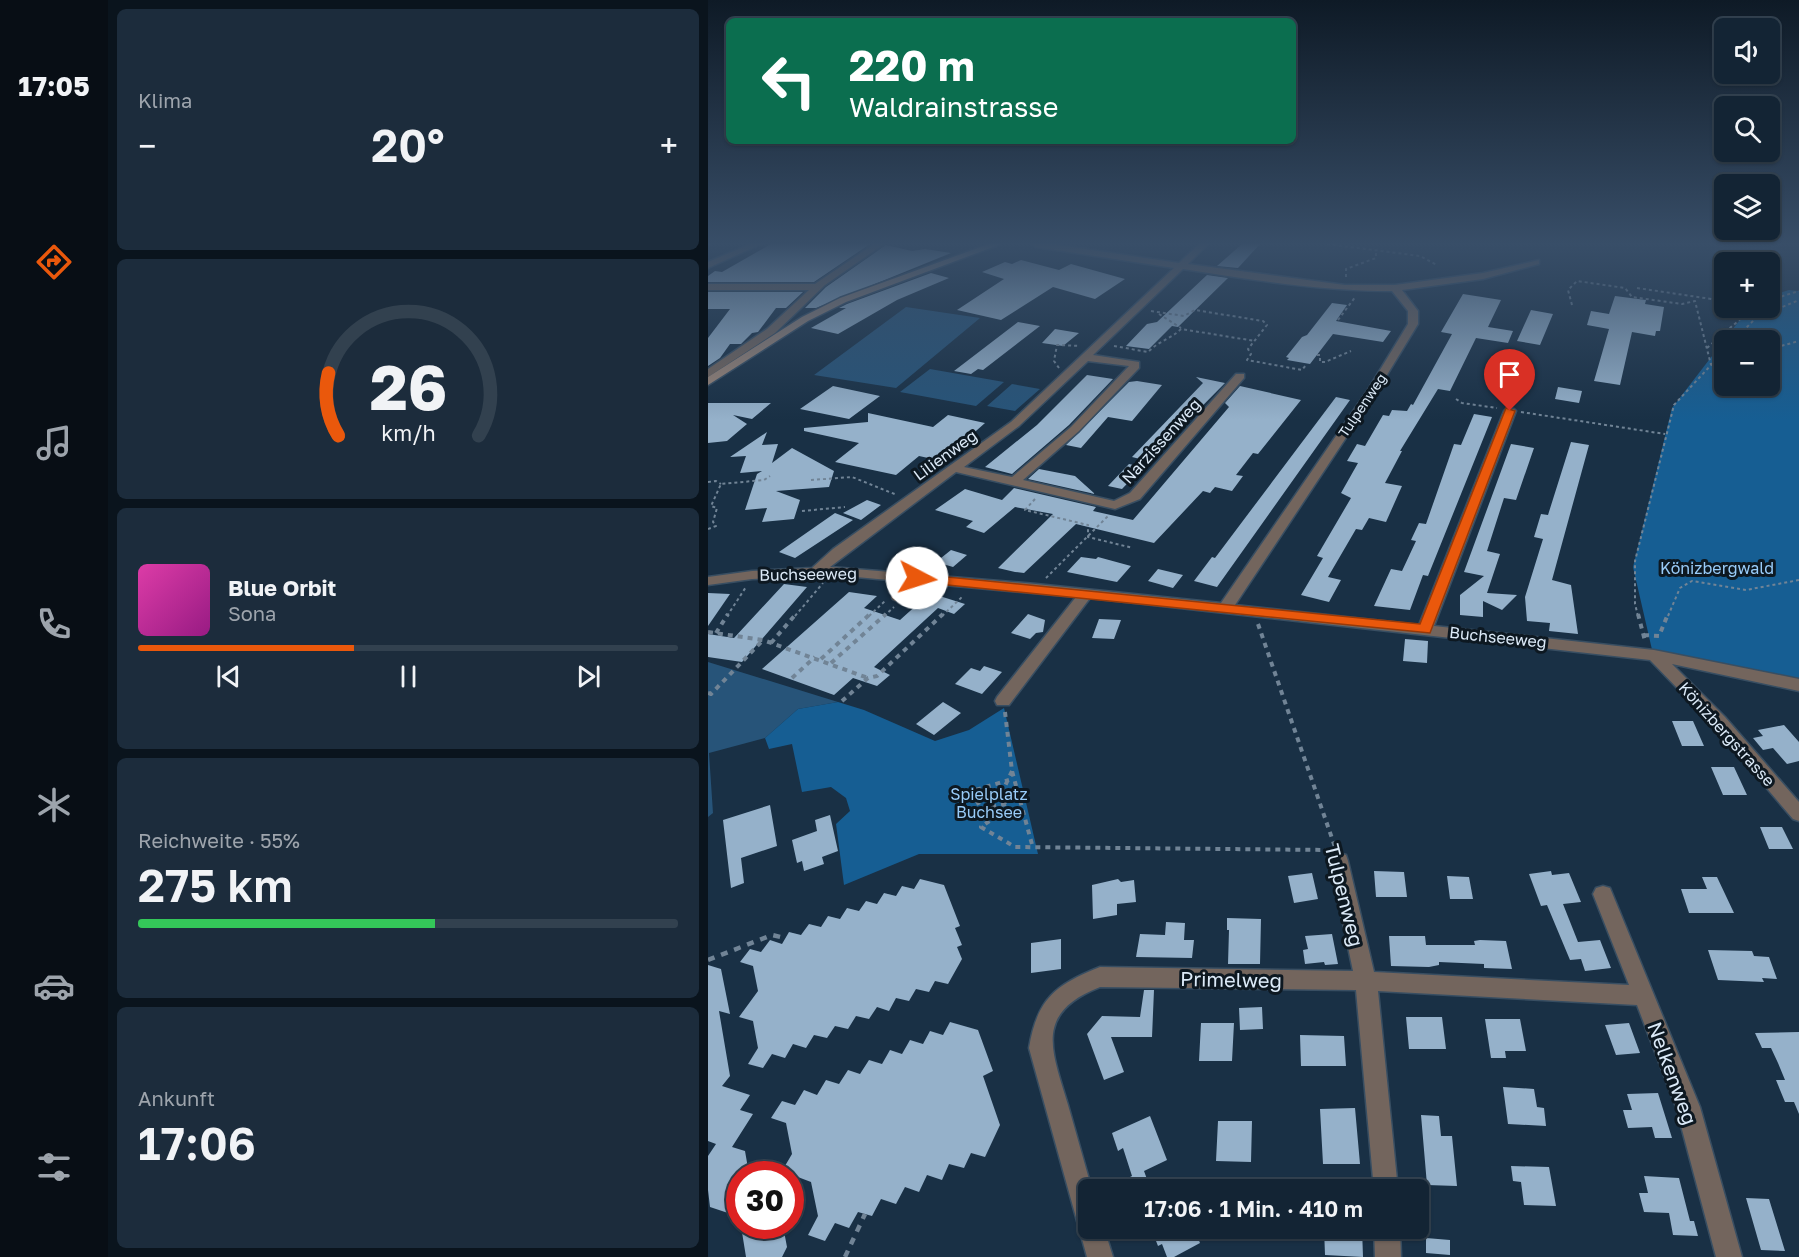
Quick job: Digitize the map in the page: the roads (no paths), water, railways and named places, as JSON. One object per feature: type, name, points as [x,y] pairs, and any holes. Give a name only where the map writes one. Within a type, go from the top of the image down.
[{"type":"street","points":[[708,374],[771,331],[801,303]]},
{"type":"street","points":[[708,382],[838,303]]},
{"type":"street","name":"Lilienweg","points":[[817,571],[1015,424],[1143,303]]},
{"type":"street","name":"Tulpenweg","points":[[1225,609],[1374,388],[1413,324],[1413,311],[1409,303]]},
{"type":"street","points":[[1015,482],[1075,429],[1135,366],[1135,364],[1093,349]]},
{"type":"street","name":"Narzissenweg","points":[[954,468],[1115,505],[1135,496],[1240,376]]},
{"type":"street","points":[[1425,629],[1510,411]]},
{"type":"street","name":"Buchseeweg","points":[[708,581],[752,575],[834,571],[1036,588],[1654,655],[1799,685]]},
{"type":"street","points":[[1003,701],[1087,593]]},
{"type":"street","name":"Könizbergstrasse","points":[[1654,655],[1719,721],[1799,814]]},
{"type":"street","name":"Tulpenweg","points":[[1337,855],[1366,981],[1385,1179]]},
{"type":"street","name":"Nelkenweg","points":[[1603,894],[1688,1107],[1729,1257]]},
{"type":"street","name":"Primelweg","points":[[1078,1183],[1040,1048],[1043,1024],[1056,1002],[1077,985],[1100,977],[1366,981],[1643,996]]},
{"type":"street","points":[[1094,1239],[1100,1257]]},
{"type":"street","points":[[1388,1239],[1388,1257]]},
{"type":"lane","points":[[898,599],[913,577]]},
{"type":"park label","name":"Könizbergwald","points":[[1717,568]]},
{"type":"park label","name":"Spielplatz Buchsee","points":[[989,803]]}]
